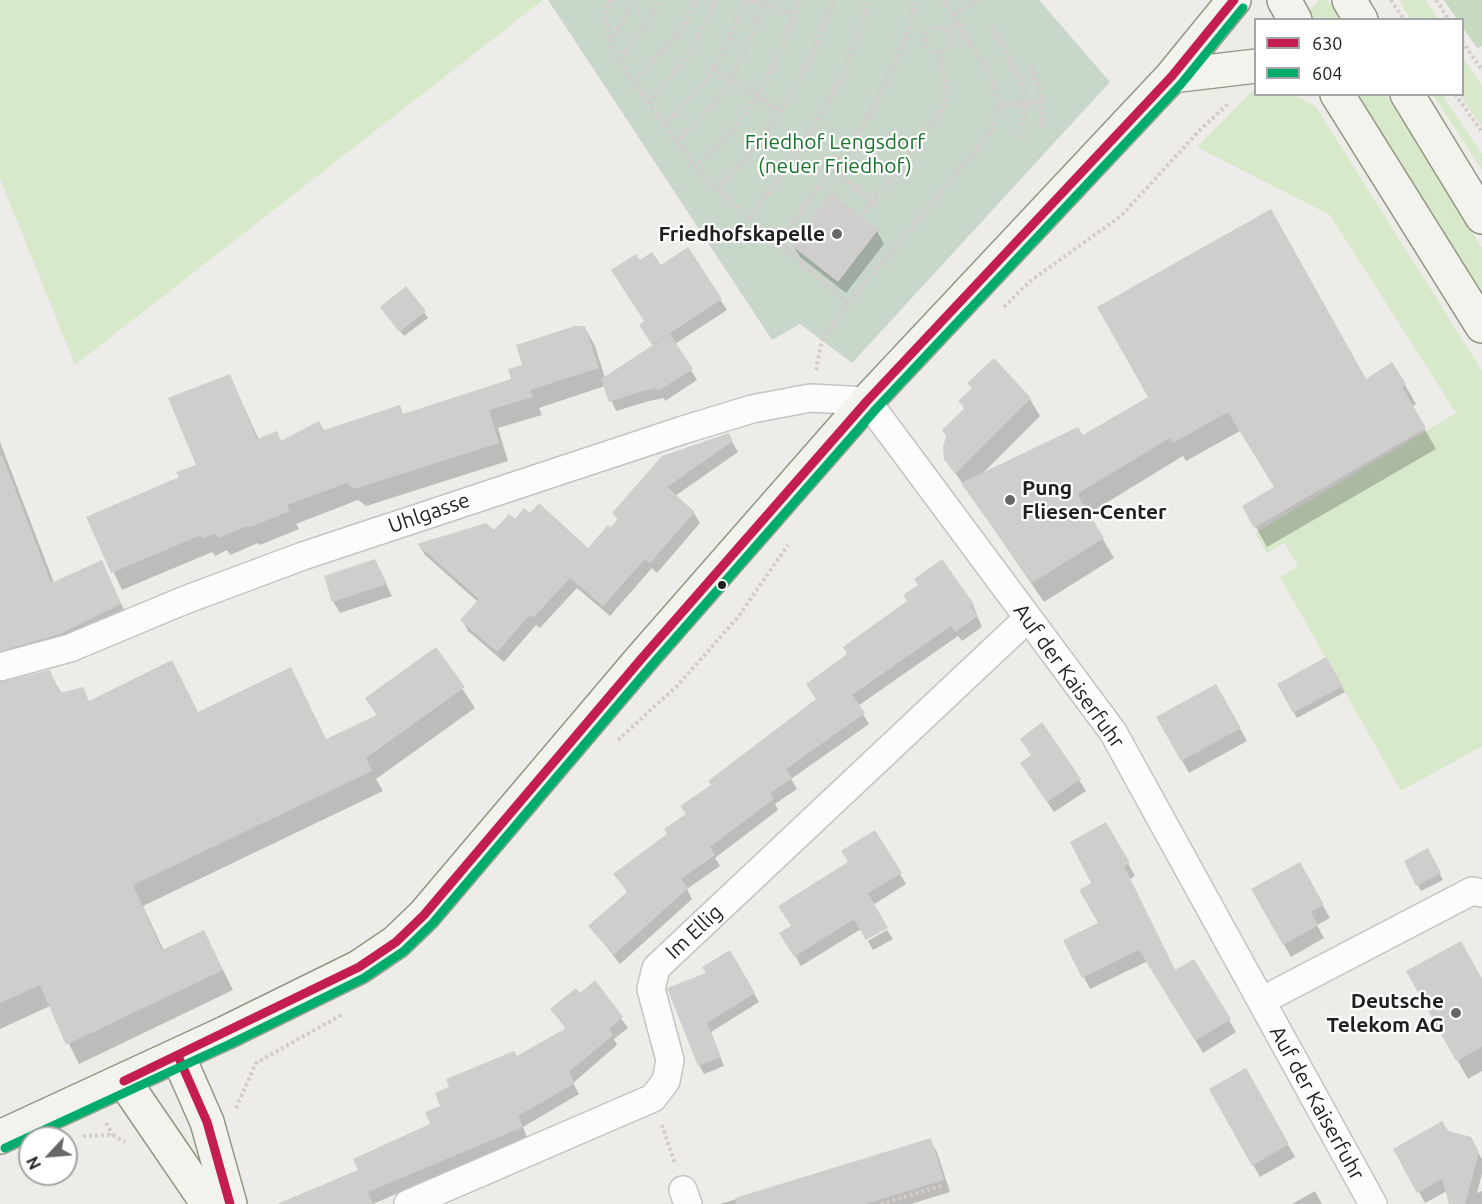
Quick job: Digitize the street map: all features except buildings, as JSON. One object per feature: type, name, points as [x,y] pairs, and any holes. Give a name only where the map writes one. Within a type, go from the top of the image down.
[{"type":"main road","points":[[0,1137],[178,1056],[359,967],[396,942],[867,401],[1172,76],[1234,0]]},
{"type":"main road","points":[[1284,0],[1294,18]]},
{"type":"main road","points":[[1349,0],[1360,18]]},
{"type":"main road","points":[[1172,76],[1254,66]]},
{"type":"main road","points":[[1329,96],[1343,106],[1482,326]]},
{"type":"main road","points":[[1408,96],[1482,218]]},
{"type":"main road","points":[[178,1056],[207,1122],[230,1204]]},
{"type":"main road","points":[[124,1081],[208,1204]]},
{"type":"street","name":"Uhlgasse","points":[[0,667],[70,648],[185,600],[303,556],[683,429],[752,409],[810,398],[867,401]]},
{"type":"street","name":"Auf der Kaiserfuhr","points":[[867,401],[1113,732],[1374,1204]]},
{"type":"street","name":"Im Ellig","points":[[653,1098],[666,1080],[670,1060],[651,988],[656,968],[1028,618]]},
{"type":"street","name":"Auf der Kaiserfuhr","points":[[1261,1001],[1472,891],[1482,893]]},
{"type":"street","points":[[408,1204],[653,1098]]},
{"type":"path","points":[[610,0],[604,15],[610,41],[619,59],[695,167],[715,190],[848,304]]},
{"type":"path","points":[[610,41],[635,0]]},
{"type":"path","points":[[619,59],[640,34],[661,0]]},
{"type":"path","points":[[634,83],[683,28],[696,0]]},
{"type":"path","points":[[650,104],[692,50],[716,0]]},
{"type":"path","points":[[664,125],[686,105],[713,69],[734,29],[744,0],[794,13]]},
{"type":"path","points":[[676,142],[702,117],[730,80],[755,29],[765,0]]},
{"type":"path","points":[[695,167],[735,128],[757,95],[774,66],[798,0]]},
{"type":"path","points":[[715,190],[748,157],[780,111],[811,59],[833,0]]},
{"type":"path","points":[[749,219],[796,155],[830,100],[844,74],[870,0]]},
{"type":"path","points":[[778,243],[832,171],[870,115],[906,39],[916,0]]},
{"type":"path","points":[[822,340],[848,304],[991,132],[998,105],[993,80],[943,0]]},
{"type":"path","points":[[954,15],[977,0]]},
{"type":"path","points":[[1391,0],[1403,18]]},
{"type":"path","points":[[1436,0],[1448,18]]},
{"type":"path","points":[[947,31],[959,23]]},
{"type":"path","points":[[991,23],[1023,86],[1024,104],[1018,141]]},
{"type":"path","points":[[940,53],[929,51],[924,46],[924,36],[930,28],[936,26],[947,31]]},
{"type":"path","points":[[940,53],[950,42],[947,31]]},
{"type":"path","points":[[1464,43],[1482,70]]},
{"type":"path","points":[[861,217],[943,109],[947,95],[940,53]]},
{"type":"path","points":[[1031,66],[1042,102],[1042,128]]},
{"type":"path","points":[[713,69],[780,111]]},
{"type":"path","points":[[995,315],[1029,282],[1121,216],[1198,132],[1237,95]]},
{"type":"path","points":[[1456,96],[1482,132]]},
{"type":"path","points":[[998,105],[1042,102]]},
{"type":"path","points":[[832,171],[873,202]]},
{"type":"path","points":[[653,1098],[686,1197]]},
{"type":"path","points":[[78,1137],[113,1135]]},
{"type":"path","points":[[882,1204],[944,1185]]},
{"type":"green space","points":[[0,0],[543,0],[75,365],[0,179]]},
{"type":"green space","name":"Friedhof Lengsdorf (neuer Friedhof)","points":[[548,0],[1039,0],[1110,82],[852,363],[800,324],[772,340]]},
{"type":"green space","points":[[1319,0],[1327,0],[1340,18],[1308,18],[1306,14]]},
{"type":"green space","points":[[1399,0],[1426,0],[1437,18],[1409,18]]},
{"type":"green space","points":[[1444,0],[1482,0],[1482,46],[1477,48],[1464,29],[1464,18],[1456,18]]},
{"type":"green space","points":[[1464,59],[1482,86],[1482,127],[1461,96],[1464,96]]},
{"type":"green space","points":[[1254,89],[1254,96],[1296,96],[1316,107],[1482,371],[1482,746],[1401,791],[1280,577],[1298,566],[1284,543],[1267,553],[1255,533],[1456,413],[1330,215],[1197,147]]},
{"type":"green space","points":[[1357,96],[1387,96],[1482,248],[1482,296]]},
{"type":"green space","points":[[1434,96],[1443,96],[1482,154],[1482,170]]},
{"type":"transit line","name":"630","points":[[124,1081],[359,967],[396,942],[424,915],[642,658],[867,401],[1172,76],[1234,0]]},
{"type":"transit line","name":"604","points":[[5,1148],[230,1044],[364,978],[404,951],[433,923],[651,666],[876,409],[1181,84],[1243,8]]},
{"type":"transit line","name":"630","points":[[178,1056],[207,1122],[230,1204]]},
{"type":"place","name":"Friedhofskapelle","points":[[837,234]]},
{"type":"place","name":"Pung Fliesen-Center","points":[[1010,500]]},
{"type":"place","name":"Deutsche Telekom AG","points":[[1456,1013]]}]
